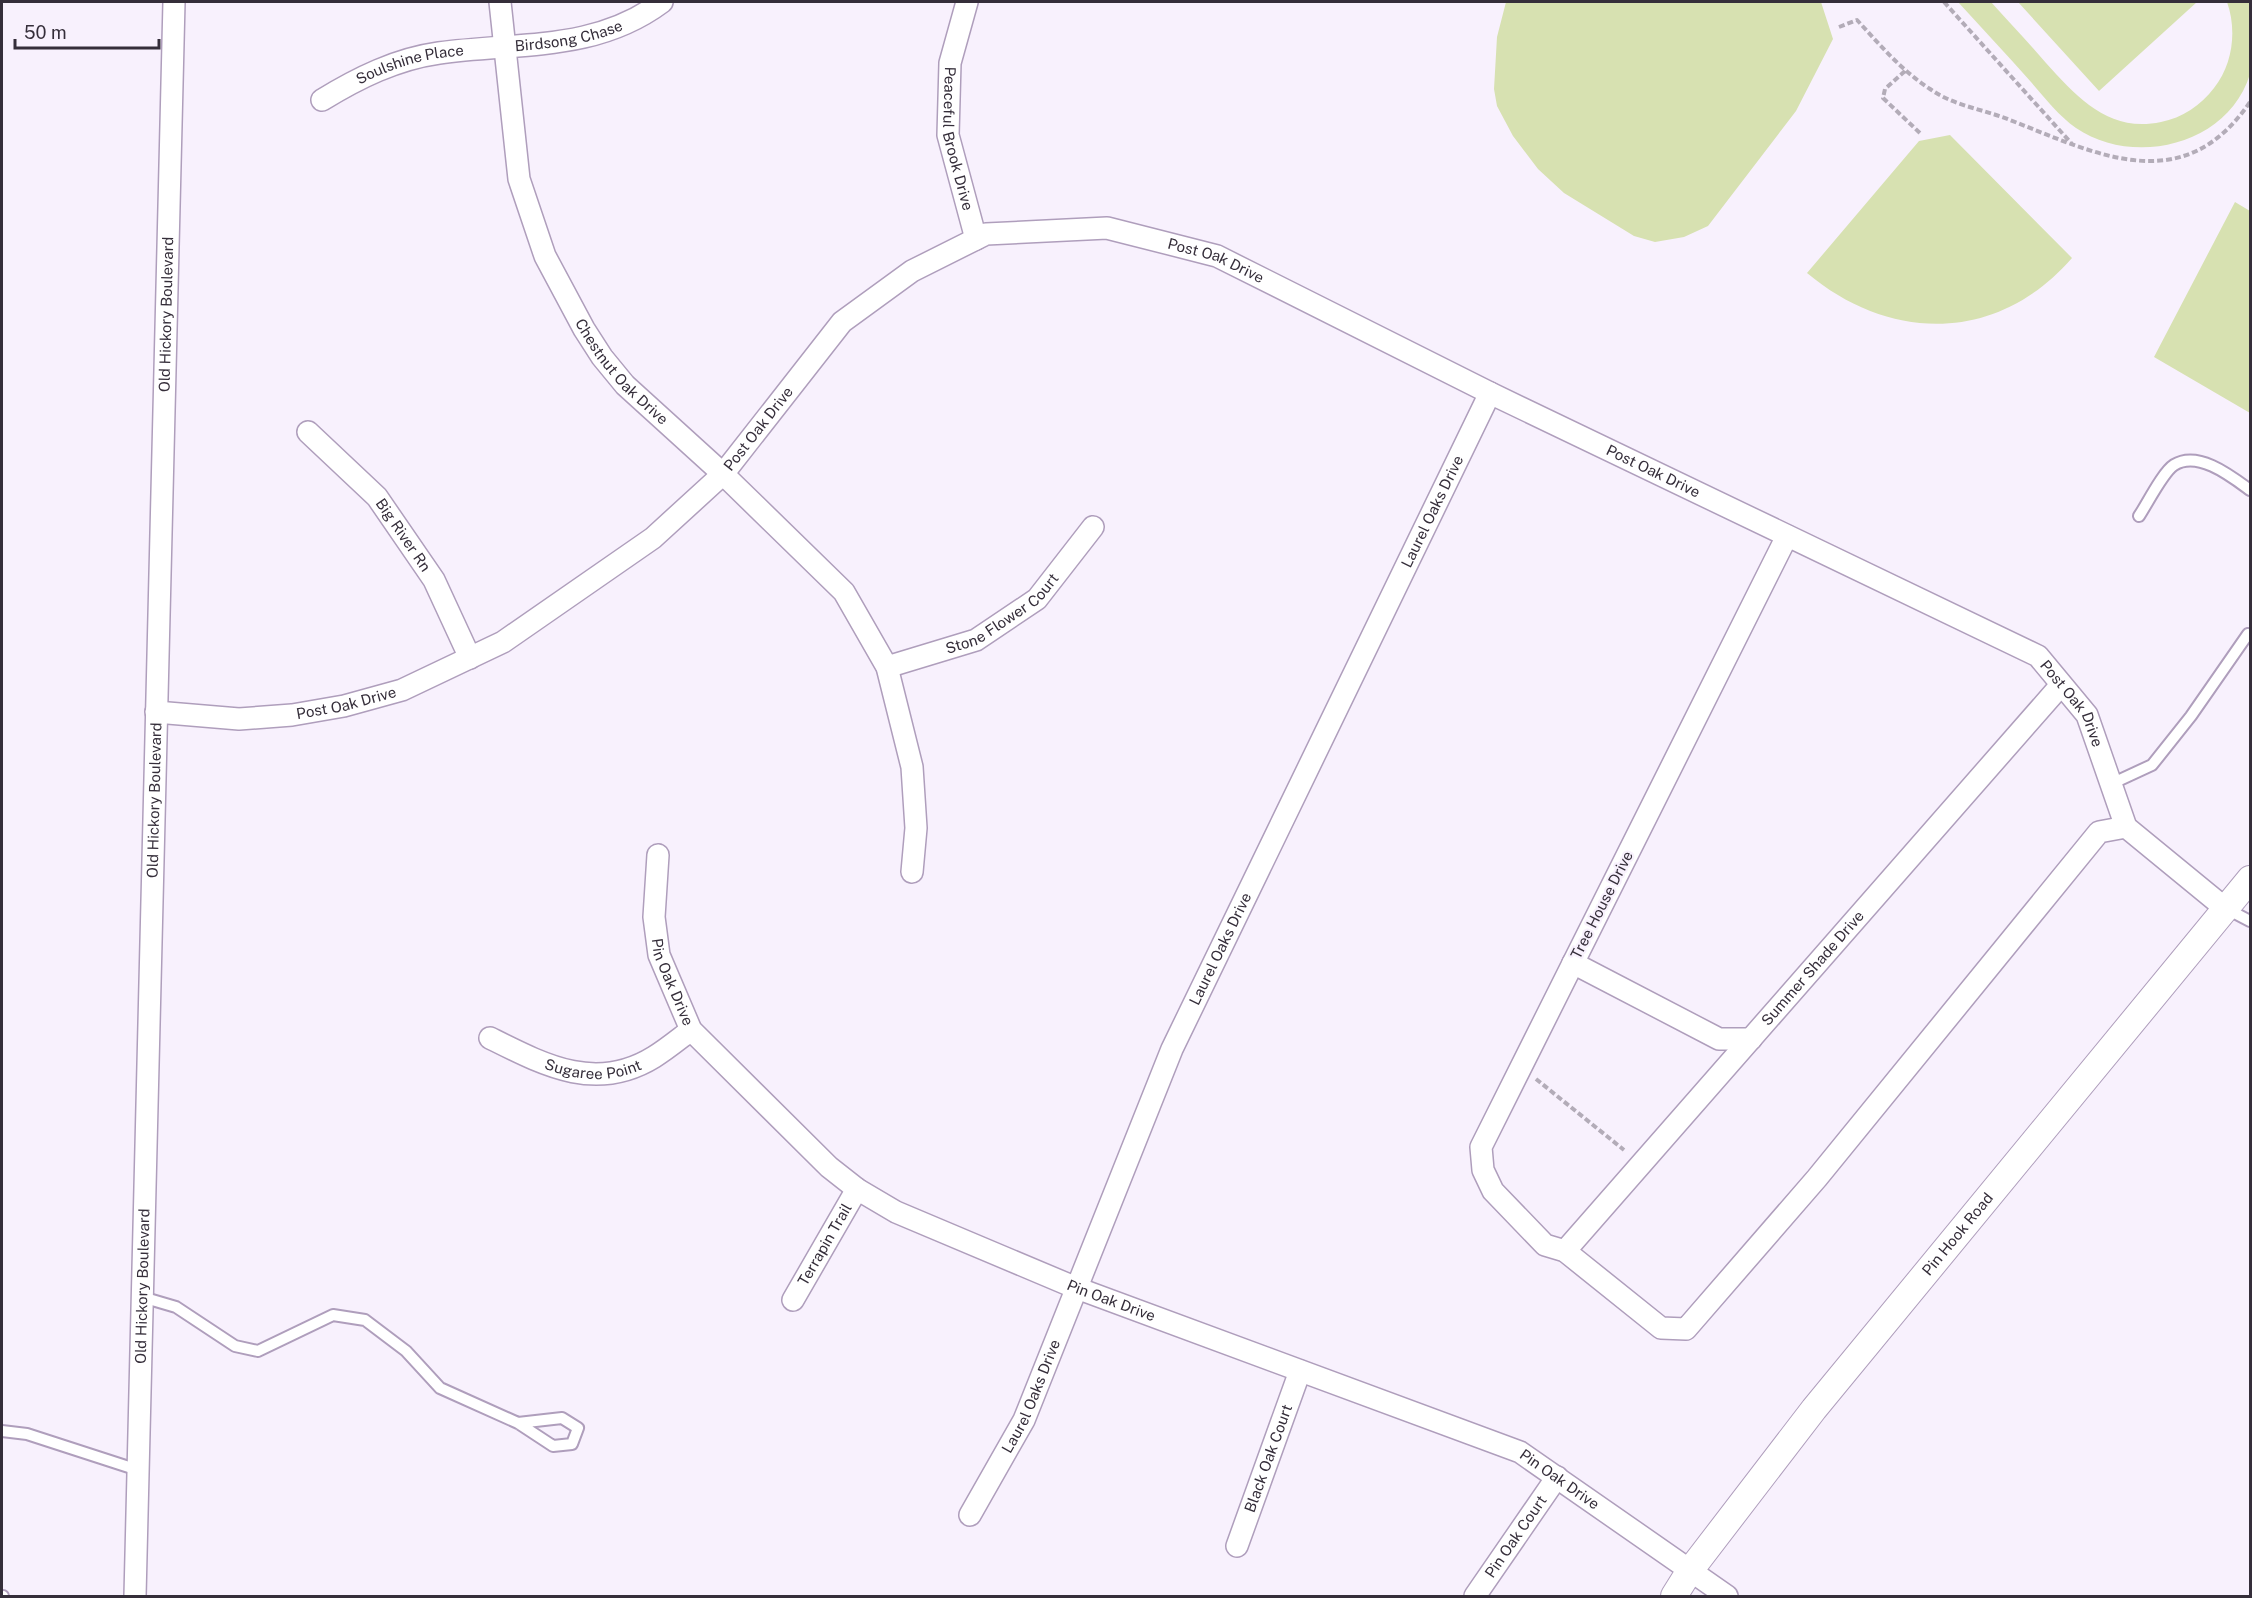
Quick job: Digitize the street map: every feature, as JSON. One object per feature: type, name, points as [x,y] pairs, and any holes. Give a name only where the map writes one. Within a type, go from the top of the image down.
[{"type":"street","name":"Old Hickory Boulevard","points":[[135,1596],[174,2]]},
{"type":"street","name":"Chestnut Oak Drive","points":[[500,2],[503,47],[519,179],[545,255],[602,357],[625,385],[723,474],[844,592],[887,667],[912,767],[916,828],[912,872]]},
{"type":"street","name":"Birdsong Chase","points":[[503,47],[571,41],[602,35],[628,24],[662,2]]},
{"type":"street","name":"Peaceful Brook Drive","points":[[967,2],[950,63],[948,135],[976,239]]},
{"type":"street","name":"Soulshine Place","points":[[322,100],[377,70],[412,59],[503,47]]},
{"type":"street","name":"Post Oak Drive","points":[[156,712],[238,719],[292,715],[344,706],[402,690],[503,642],[653,538],[723,474],[842,322],[912,271],[987,234],[1107,228],[1217,256],[1491,393],[2037,656],[2087,715],[2126,827]]},
{"type":"street","name":"Laurel Oaks Drive","points":[[970,1515],[1024,1420],[1074,1287],[1172,1049],[1491,393]]},
{"type":"street","name":"Big River Rn","points":[[308,432],[377,497],[434,580],[470,658]]},
{"type":"street","name":"Stone Flower Court","points":[[887,667],[976,640],[1037,599],[1093,527]]},
{"type":"street","name":"Tree House Drive","points":[[1787,536],[1481,1147],[1483,1170],[1493,1191],[1545,1245],[1564,1251],[1661,1328],[1686,1329],[1817,1178],[2099,832],[2126,827]]},
{"type":"street","name":"Summer Shade Drive","points":[[1564,1251],[2061,685]]},
{"type":"street","points":[[2126,827],[2226,909]]},
{"type":"street","name":"Pin Oak Drive","points":[[658,855],[654,917],[659,955],[691,1030],[830,1167],[857,1189],[896,1212],[1074,1287],[1520,1452],[1689,1572],[1727,1596]]},
{"type":"street","name":"Pin Hook Road","points":[[1674,1596],[1689,1572],[1821,1401],[2250,879]]},
{"type":"street","points":[[1573,963],[1719,1039],[1750,1039]]},
{"type":"street","name":"Sugaree Point","points":[[490,1038],[550,1068],[586,1074],[612,1073],[653,1058],[691,1030]]},
{"type":"street","name":"Terrapin Trail","points":[[793,1299],[857,1189]]},
{"type":"street","name":"Black Oak Court","points":[[1237,1546],[1300,1371]]},
{"type":"street","name":"Pin Oak Court","points":[[1475,1596],[1557,1477]]},
{"type":"lane","points":[[2139,516],[2172,466],[2185,460],[2212,466],[2250,490]]},
{"type":"lane","points":[[2111,784],[2152,765],[2192,716],[2248,634]]},
{"type":"lane","points":[[2226,909],[2250,921]]},
{"type":"lane","points":[[142,1297],[176,1307],[235,1346],[258,1351],[333,1315],[365,1320],[406,1351],[440,1388],[518,1423],[553,1446],[572,1444],[578,1428],[562,1418],[518,1423]]},
{"type":"lane","points":[[2,1431],[27,1434],[138,1470]]},
{"type":"path","points":[[1944,2],[2072,144]]},
{"type":"path","points":[[1839,27],[1857,20],[1905,71],[1947,100],[2004,118],[2113,159],[2131,162],[2165,160],[2210,142],[2234,123],[2250,102]]},
{"type":"path","points":[[1905,71],[1885,89],[1883,98],[1922,135]]},
{"type":"path","points":[[1533,1076],[1624,1150]]},
{"type":"green space","points":[[1506,2],[1821,2],[1833,39],[1796,111],[1708,226],[1684,237],[1655,242],[1634,236],[1564,193],[1538,169],[1513,136],[1497,106],[1494,89],[1497,37]]},
{"type":"green space","points":[[1958,2],[1991,2],[2070,89],[2096,110],[2126,122],[2142,124],[2169,120],[2190,110],[2209,94],[2220,79],[2229,58],[2232,24],[2227,2],[2250,2],[2250,74],[2239,99],[2222,118],[2200,133],[2176,143],[2150,147],[2124,146],[2099,140],[2076,128],[2052,106]]},
{"type":"green space","points":[[2018,2],[2197,2],[2099,91]]},
{"type":"green space","points":[[1950,135],[2072,258],[2043,286],[2012,306],[1978,318],[1944,324],[1909,322],[1874,312],[1840,296],[1807,273],[1919,141]]},
{"type":"green space","points":[[2235,202],[2250,211],[2250,413],[2154,357]]}]
